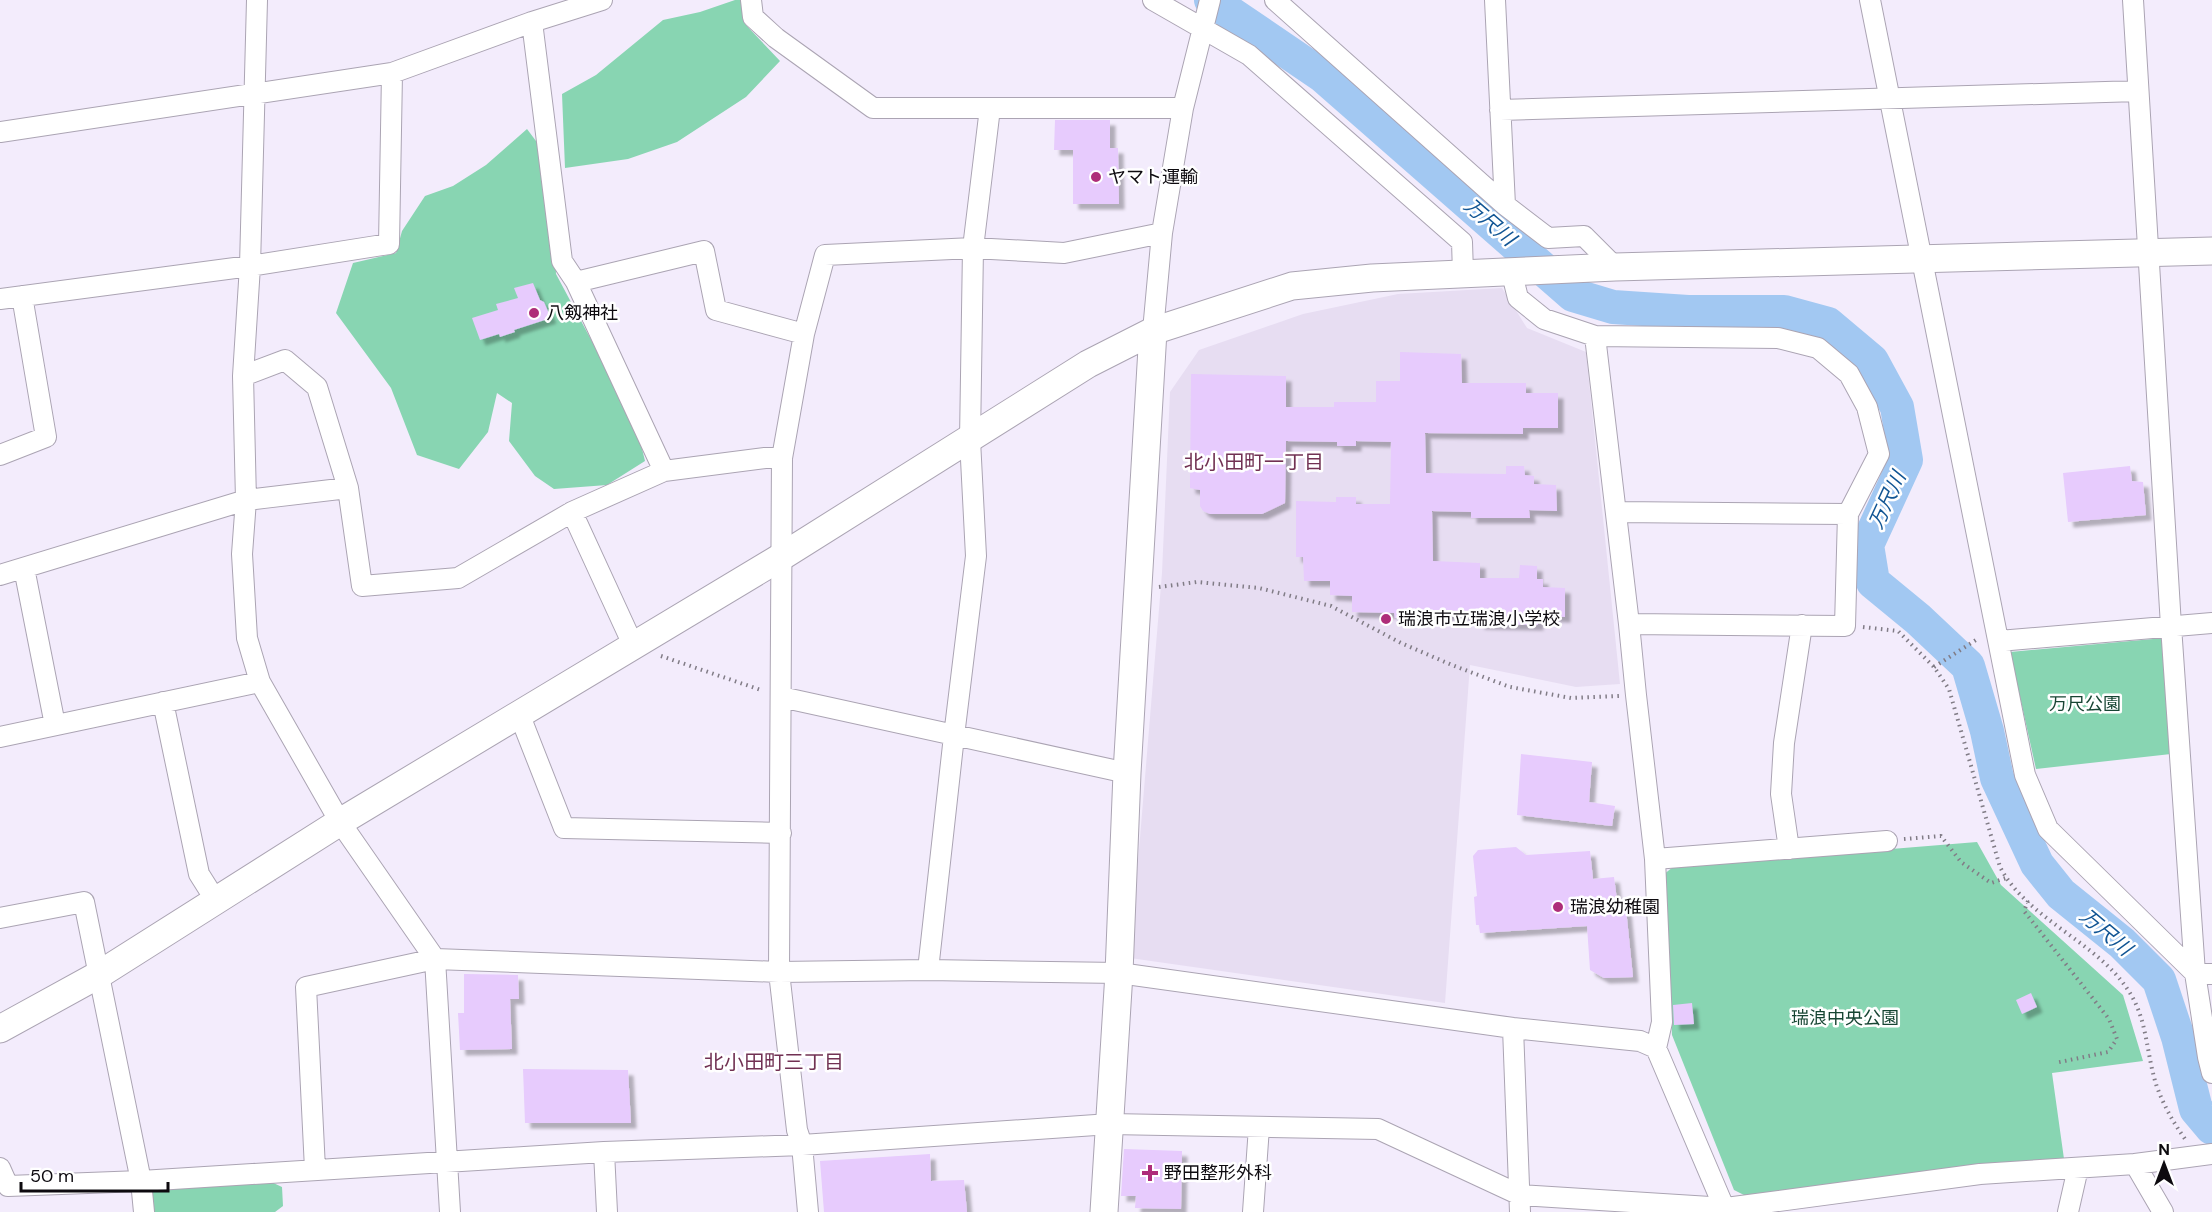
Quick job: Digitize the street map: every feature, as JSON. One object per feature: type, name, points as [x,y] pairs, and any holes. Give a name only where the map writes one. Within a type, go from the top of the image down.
[{"type":"street","points":[[257,0],[250,266],[243,376],[246,500],[242,554],[247,638],[260,682],[340,822],[435,958],[450,1212]]},
{"type":"street","points":[[0,132],[392,73],[532,22],[602,0]]},
{"type":"street","points":[[751,0],[753,17],[776,38],[873,108],[1183,108]]},
{"type":"street","points":[[1153,0],[1250,54],[1462,243],[1463,273]]},
{"type":"street","points":[[1104,1212],[1153,331],[1162,233],[1183,108],[1210,0]]},
{"type":"street","points":[[1275,0],[1504,205],[1548,238],[1584,236],[1615,267]]},
{"type":"street","points":[[1495,0],[1504,205]]},
{"type":"street","points":[[1870,0],[2025,775],[2048,829],[2204,973]]},
{"type":"street","points":[[2133,0],[2171,626],[2204,973],[2208,1057],[2212,1073]]},
{"type":"street","points":[[532,22],[562,261],[576,282],[664,471]]},
{"type":"street","points":[[0,299],[250,266],[389,244],[392,73]]},
{"type":"street","points":[[1500,110],[2138,91]]},
{"type":"street","points":[[928,970],[976,556],[970,440],[973,248],[990,108]]},
{"type":"street","points":[[808,1212],[802,1145],[797,1130],[779,972],[782,458],[804,334],[825,255],[973,248],[1064,253],[1162,233]]},
{"type":"street","points":[[576,282],[704,251],[716,310],[804,334]]},
{"type":"street","points":[[0,1029],[100,974],[340,822],[781,558],[1088,364],[1153,331],[1292,286],[1372,278],[1511,270],[2212,251]]},
{"type":"street","points":[[1511,270],[1518,298],[1544,319],[1594,336],[1778,338],[1818,348],[1849,374],[1867,407],[1879,454],[1848,514],[1845,626],[1629,624]]},
{"type":"street","points":[[0,455],[46,437],[22,296]]},
{"type":"street","points":[[1594,336],[1655,859],[1662,1022],[1656,1048],[1726,1210]]},
{"type":"street","points":[[243,376],[285,360],[317,387],[348,488],[362,586],[458,578],[572,512],[664,471],[765,458],[782,458]]},
{"type":"street","points":[[0,575],[246,500],[348,488]]},
{"type":"street","points":[[572,512],[634,647]]},
{"type":"street","points":[[1616,512],[1848,514]]},
{"type":"street","points":[[24,568],[55,725]]},
{"type":"street","points":[[1999,641],[2212,623]]},
{"type":"street","points":[[1788,849],[1781,794],[1784,743],[1802,625]]},
{"type":"street","points":[[0,737],[260,682]]},
{"type":"street","points":[[781,697],[1127,774]]},
{"type":"street","points":[[163,702],[199,874],[216,901]]},
{"type":"street","points":[[520,716],[564,828],[781,833]]},
{"type":"street","points":[[1655,859],[1887,841]]},
{"type":"street","points":[[0,918],[84,903],[141,1181],[144,1212]]},
{"type":"street","points":[[315,1169],[306,987],[435,958],[779,972],[928,970],[1119,972],[1513,1028],[1640,1041],[1656,1048]]},
{"type":"street","points":[[1513,1028],[1520,1204]]},
{"type":"street","points":[[0,1168],[8,1186],[141,1181],[604,1152],[802,1145],[1110,1124],[1378,1129],[1520,1204],[1726,1210],[1980,1174],[2135,1164],[2205,1155]]},
{"type":"street","points":[[1253,1212],[1258,1127]]},
{"type":"street","points":[[604,1152],[607,1212]]},
{"type":"street","points":[[2135,1164],[2163,1212]]},
{"type":"street","points":[[2068,1212],[2078,1168]]},
{"type":"path","points":[[1138,590],[1197,582],[1259,588],[1331,606],[1401,642],[1510,687],[1571,698],[1636,695]]},
{"type":"path","points":[[1845,626],[1898,631],[1934,667],[1949,689],[2000,867],[2006,878],[2028,901],[2100,960],[2128,990],[2139,1013],[2157,1085],[2170,1117],[2205,1155]]},
{"type":"path","points":[[1934,667],[1973,641]]},
{"type":"path","points":[[634,647],[781,697]]},
{"type":"path","points":[[1887,841],[1941,836],[1961,862],[1991,883],[2006,878]]},
{"type":"path","points":[[2028,901],[2024,911],[2109,1019],[2117,1039],[2108,1052],[2055,1063]]},
{"type":"shaded area","name":"瑞浪市立瑞浪小学校","points":[[1502,288],[1527,328],[1586,352],[1620,684],[1576,687],[1470,665],[1445,1003],[1130,958],[1162,573],[1170,392],[1199,350],[1303,314],[1398,294]]},
{"type":"green space","points":[[741,0],[745,24],[780,61],[746,97],[677,142],[628,159],[565,168],[562,94],[596,75],[663,20],[700,12]]},
{"type":"green space","points":[[527,129],[542,149],[555,244],[556,274],[636,424],[645,461],[607,485],[554,489],[535,476],[509,441],[512,403],[497,393],[488,432],[459,469],[417,455],[391,388],[336,313],[353,263],[396,253],[402,231],[425,196],[453,186],[486,165]]},
{"type":"green space","name":"万尺公園","points":[[2164,638],[2171,754],[2036,769],[2010,652]]},
{"type":"green space","name":"瑞浪中央公園","points":[[1977,842],[2001,885],[2123,995],[2143,1061],[2052,1073],[2064,1159],[1967,1168],[1750,1198],[1734,1190],[1672,1035],[1663,875],[1673,867]]},
{"type":"green space","points":[[269,1181],[282,1187],[283,1206],[275,1212],[154,1212],[150,1189]]},
{"type":"building","name":"ヤマト運輸","points":[[1055,120],[1110,120],[1110,148],[1118,148],[1119,204],[1073,204],[1073,150],[1054,150]]},
{"type":"building","name":"八剱神社","points":[[533,283],[551,318],[500,337],[499,334],[480,340],[472,318],[498,310],[496,304],[518,298],[514,288]]},
{"type":"building","points":[[1400,352],[1461,354],[1462,383],[1526,383],[1526,393],[1558,393],[1558,428],[1523,428],[1523,434],[1425,433],[1426,473],[1506,474],[1506,466],[1524,466],[1525,475],[1534,476],[1534,484],[1556,485],[1557,511],[1529,510],[1530,518],[1471,518],[1471,512],[1432,511],[1433,561],[1480,563],[1480,578],[1519,578],[1520,565],[1537,566],[1537,579],[1543,579],[1543,587],[1565,588],[1565,617],[1538,616],[1538,625],[1479,624],[1479,615],[1417,615],[1395,618],[1394,613],[1352,612],[1352,596],[1330,595],[1330,581],[1304,581],[1303,557],[1296,557],[1296,501],[1336,502],[1336,497],[1356,497],[1356,504],[1390,504],[1391,442],[1356,441],[1356,446],[1337,446],[1337,442],[1286,441],[1285,503],[1262,514],[1210,514],[1203,511],[1200,506],[1200,490],[1190,488],[1191,374],[1286,376],[1286,407],[1334,407],[1334,402],[1376,402],[1376,381],[1400,381]]},
{"type":"building","points":[[2130,466],[2132,481],[2143,482],[2146,515],[2068,522],[2063,473]]},
{"type":"building","points":[[1521,754],[1592,762],[1589,802],[1615,806],[1612,826],[1517,815]]},
{"type":"building","points":[[1516,847],[1526,855],[1590,851],[1593,879],[1614,877],[1617,900],[1625,899],[1633,977],[1604,978],[1590,970],[1587,926],[1480,933],[1479,925],[1476,925],[1474,897],[1477,896],[1473,856],[1478,850]]},
{"type":"building","points":[[464,974],[518,975],[519,999],[510,999],[512,1049],[460,1050],[458,1013],[464,1013]]},
{"type":"building","points":[[2031,993],[2037,1007],[2022,1014],[2016,1000]]},
{"type":"building","points":[[1692,1003],[1694,1024],[1674,1025],[1673,1005]]},
{"type":"building","points":[[523,1069],[628,1070],[631,1123],[525,1123]]},
{"type":"building","name":"野田整形外科","points":[[1124,1149],[1182,1151],[1181,1209],[1135,1208],[1136,1196],[1121,1196]]},
{"type":"building","points":[[930,1154],[931,1181],[964,1180],[967,1212],[824,1212],[820,1161]]},
{"type":"waterway","name":"万尺川","points":[[1211,0],[1323,76],[1573,295],[1613,307],[1688,312],[1784,312],[1828,324],[1872,361],[1897,407],[1906,460],[1867,545],[1873,582],[1918,619],[1968,666],[1987,731],[1997,778],[2037,864],[2061,894],[2122,943],[2159,980],[2178,1037],[2196,1109],[2212,1128]]},
{"type":"place","name":"ヤマト運輸","points":[[1096,177]]},
{"type":"place","name":"八剱神社","points":[[534,313]]},
{"type":"place","name":"瑞浪市立瑞浪小学校","points":[[1386,619]]},
{"type":"place","name":"瑞浪幼稚園","points":[[1558,907]]},
{"type":"place","name":"野田整形外科","points":[[1150,1173]]},
{"type":"district","name":"北小田町一丁目","points":[[1254,462]]},
{"type":"district","name":"北小田町三丁目","points":[[774,1062]]}]
